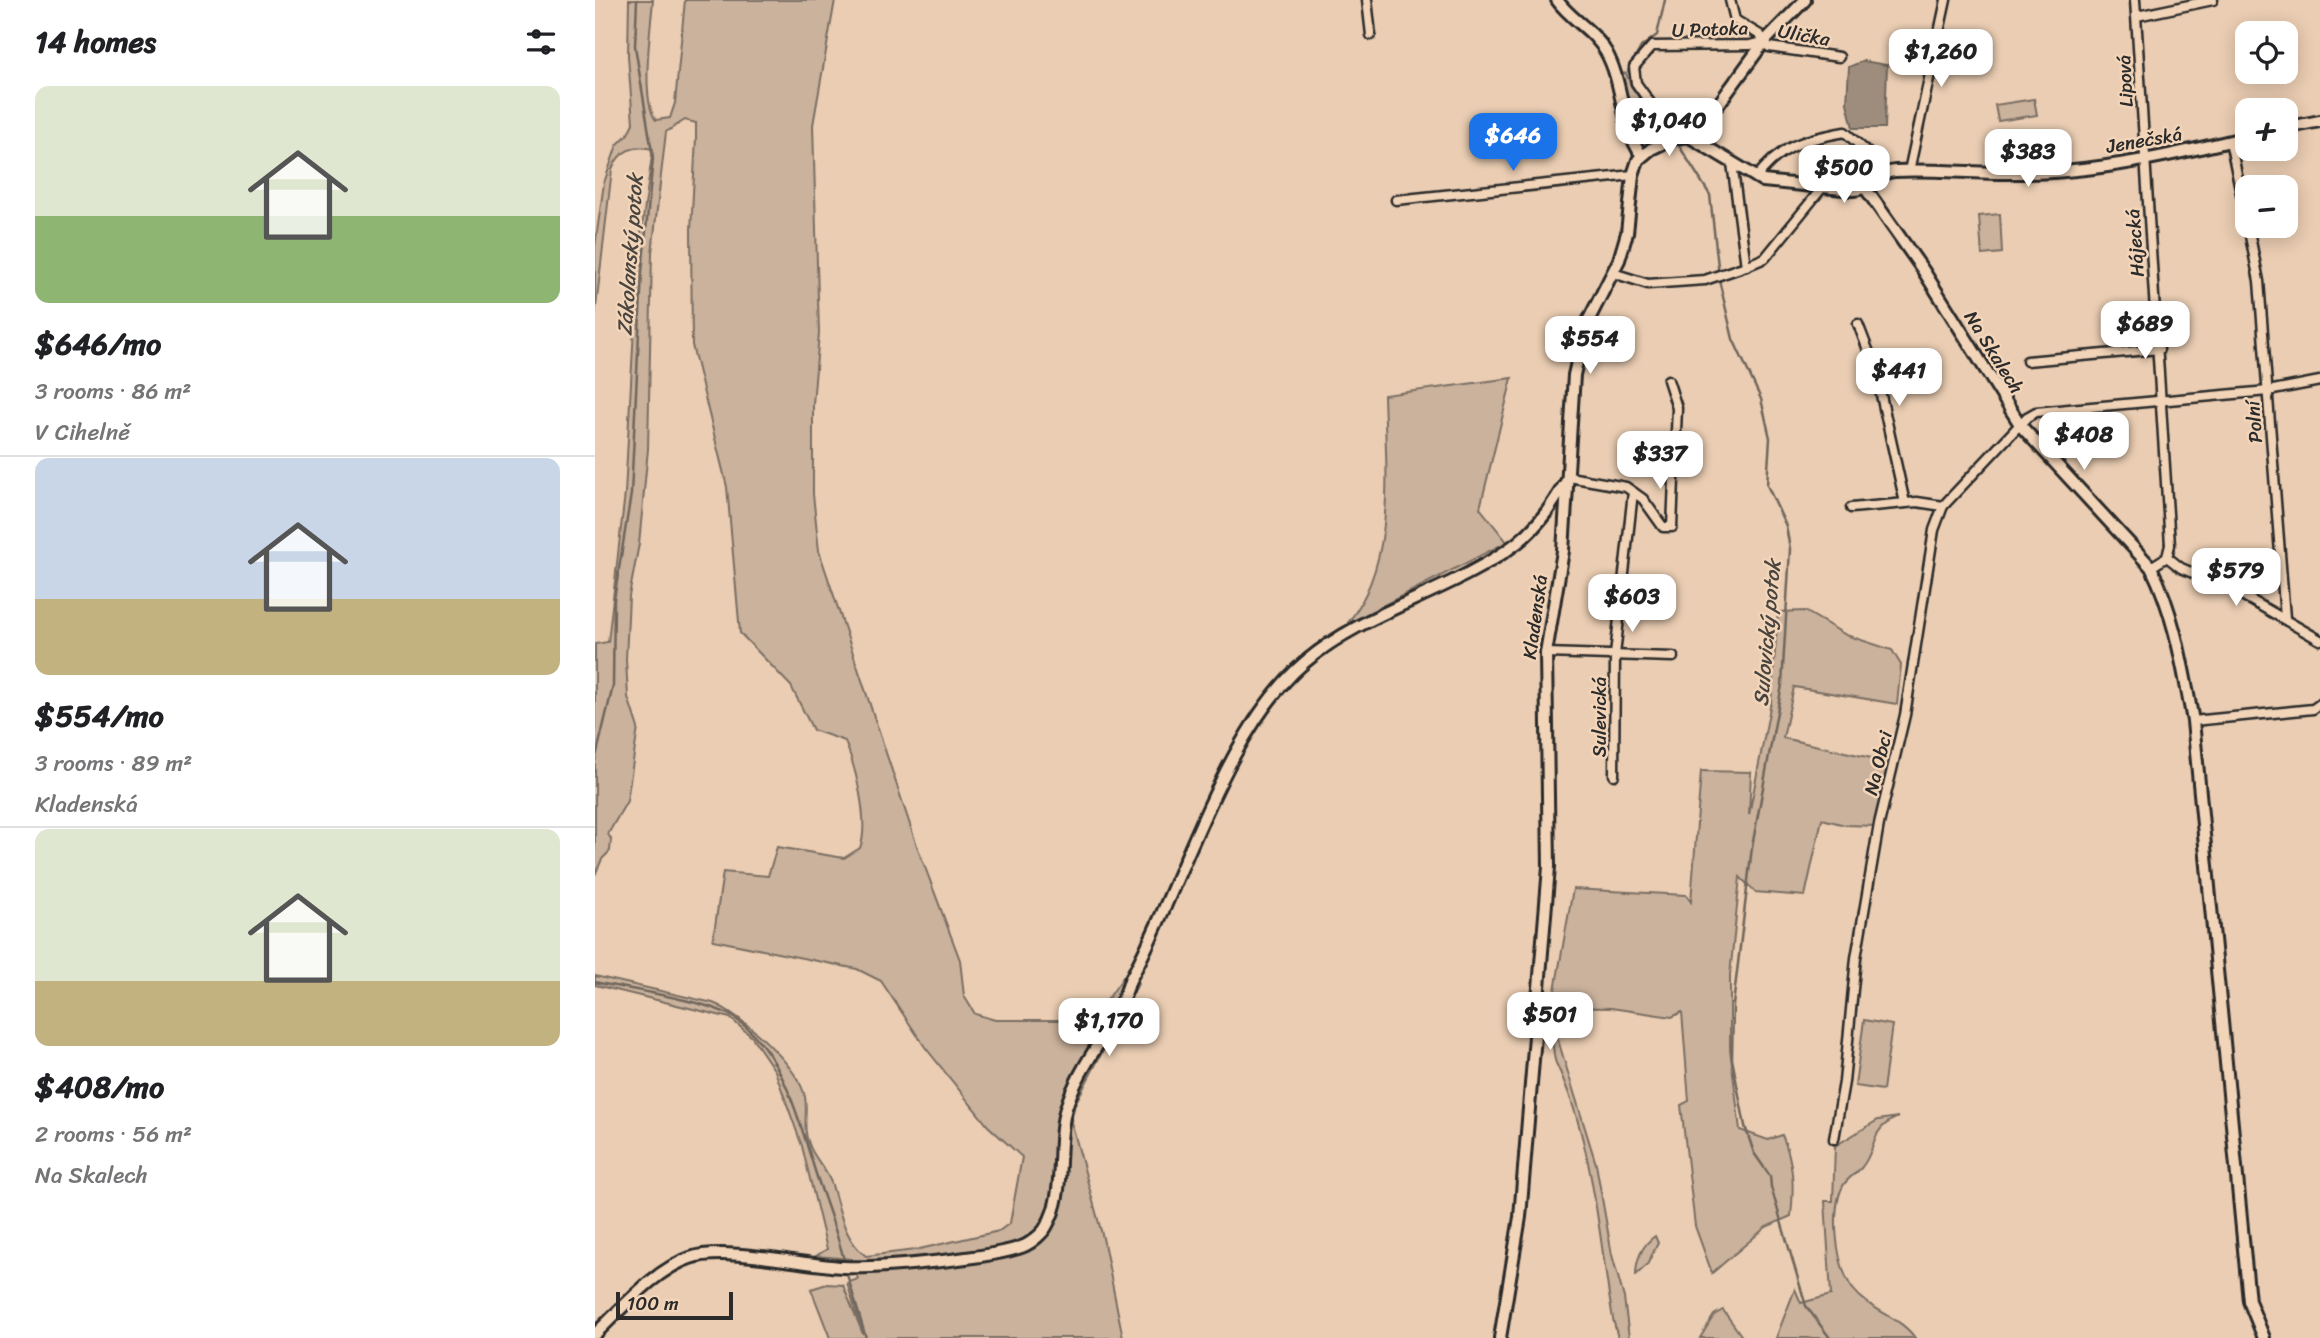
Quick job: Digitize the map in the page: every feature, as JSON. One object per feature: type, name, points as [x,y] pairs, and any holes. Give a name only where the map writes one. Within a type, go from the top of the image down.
[{"type":"street","points":[[1367,0],[1371,35]]},
{"type":"street","points":[[1730,0],[1735,20],[1760,35],[1764,42]]},
{"type":"street","points":[[1559,3],[1586,25],[1606,51],[1629,129],[1642,156],[1672,139],[1688,136],[1718,105],[1764,42],[1805,0]]},
{"type":"street","points":[[1909,171],[1945,0]]},
{"type":"street","name":"Lipová","points":[[2135,0],[2145,160]]},
{"type":"street","points":[[2137,16],[2213,0]]},
{"type":"street","name":"Ulička","points":[[1764,42],[1769,47],[1839,57]]},
{"type":"street","name":"U Potoka","points":[[1688,136],[1669,129],[1636,82],[1634,67],[1643,54],[1652,46],[1750,45],[1764,42]]},
{"type":"street","points":[[2298,126],[2319,123]]},
{"type":"street","points":[[1756,178],[1771,158],[1802,141],[1845,132],[1868,153],[1870,187]]},
{"type":"street","name":"Jenečská","points":[[1688,136],[1756,178],[1773,184],[1822,188],[1870,187],[1885,172],[2021,173],[2145,160],[2235,140]]},
{"type":"street","name":"Polní","points":[[2230,141],[2237,175]]},
{"type":"street","name":"Kladenská","points":[[1500,1338],[1520,1217],[1545,921],[1549,867],[1546,653],[1563,551],[1574,375],[1585,327],[1613,273],[1627,233],[1633,175],[1642,156]]},
{"type":"street","name":"Hájecká","points":[[2145,160],[2170,545],[2167,557]]},
{"type":"street","points":[[1732,163],[1746,266]]},
{"type":"street","points":[[1396,200],[1633,175]]},
{"type":"street","name":"Na Skalech","points":[[1870,187],[2021,426],[2151,567],[2176,638],[2193,721],[2249,1301],[2264,1338]]},
{"type":"street","points":[[1613,273],[1648,284],[1705,280],[1746,266],[1765,258],[1822,188]]},
{"type":"street","name":"Polní","points":[[2250,238],[2259,281],[2285,618]]},
{"type":"street","points":[[1858,324],[1875,368],[1905,503]]},
{"type":"street","points":[[2027,361],[2158,349]]},
{"type":"street","points":[[1569,477],[1606,482],[1633,492],[1650,507],[1659,523],[1672,527],[1677,408],[1668,380]]},
{"type":"street","name":"Na Obci","points":[[1834,1139],[1845,1071],[1853,979],[1875,849],[1905,715],[1934,530],[1943,506],[2027,417],[2036,412],[2268,391],[2320,381]]},
{"type":"street","name":"Kladenská","points":[[595,1334],[657,1277],[690,1258],[705,1255],[862,1268],[997,1252],[1027,1245],[1046,1228],[1054,1203],[1066,1107],[1124,1003],[1131,980],[1231,762],[1273,696],[1305,662],[1341,636],[1517,543],[1549,511],[1569,477]]},
{"type":"street","name":"Sulevická","points":[[1615,775],[1615,655],[1633,492]]},
{"type":"street","points":[[1851,508],[1905,503],[1943,506]]},
{"type":"street","points":[[2151,567],[2167,557],[2181,568],[2235,591],[2320,640]]},
{"type":"street","points":[[1546,653],[1673,657]]},
{"type":"street","points":[[2193,721],[2313,709],[2320,704]]},
{"type":"shaded area","points":[[629,0],[653,0],[647,81],[651,110],[656,120],[670,118],[675,103],[685,0],[835,0],[813,125],[819,333],[813,404],[813,494],[819,551],[917,846],[960,960],[964,996],[975,1014],[995,1020],[1093,1020],[1124,976],[1138,984],[1075,1104],[1071,1121],[1103,1238],[1123,1338],[830,1338],[811,1289],[827,1284],[843,1285],[863,1334],[847,1283],[858,1279],[851,1259],[816,1256],[827,1249],[802,1146],[775,1071],[752,1037],[730,1018],[595,985],[595,976],[713,1003],[738,1018],[781,1057],[792,1071],[805,1097],[809,1144],[830,1179],[848,1233],[866,1256],[915,1250],[999,1231],[1010,1223],[1022,1157],[988,1126],[925,1047],[881,981],[857,969],[713,940],[723,872],[768,876],[777,847],[844,858],[860,848],[863,824],[857,779],[845,741],[813,730],[791,686],[740,633],[727,487],[692,345],[691,230],[696,123],[685,120],[666,132],[652,253],[648,449],[639,544],[629,596],[626,659],[628,697],[638,728],[627,801],[608,834],[611,839],[610,851],[602,859],[595,875],[595,644],[608,642],[625,493],[638,255],[653,149],[640,147],[628,150],[612,169],[595,316],[595,246],[604,183],[617,145],[628,134],[633,123],[628,56]]},
{"type":"shaded area","points":[[1863,61],[1887,65],[1885,128],[1853,128],[1847,103],[1849,67]]},
{"type":"shaded area","points":[[1626,73],[1631,86],[1662,131],[1660,140],[1640,143],[1632,127],[1620,74]]},
{"type":"shaded area","points":[[2034,99],[2037,115],[1998,121],[1995,105]]},
{"type":"shaded area","points":[[2000,214],[2002,253],[1982,255],[1979,216]]},
{"type":"shaded area","points":[[1512,378],[1480,508],[1507,542],[1347,624],[1363,599],[1381,544],[1386,484],[1384,395]]},
{"type":"shaded area","points":[[1805,611],[1846,635],[1892,650],[1901,665],[1897,704],[1794,687],[1783,738],[1889,762],[1876,826],[1845,825],[1822,819],[1805,896],[1755,892],[1740,877],[1730,975],[1730,1049],[1740,1130],[1768,1140],[1782,1135],[1791,1165],[1792,1205],[1791,1216],[1766,1227],[1712,1273],[1695,1226],[1681,1105],[1689,1101],[1682,1012],[1672,1017],[1611,1008],[1552,1007],[1573,889],[1686,895],[1691,902],[1701,771],[1751,772],[1749,815],[1771,702],[1778,612]]},
{"type":"shaded area","points":[[1550,1014],[1596,1164],[1612,1255],[1624,1298],[1629,1338],[1618,1338],[1613,1319],[1587,1157],[1569,1093],[1555,1059],[1551,1036],[1549,1033],[1545,1035]]},
{"type":"shaded area","points":[[1864,1020],[1892,1025],[1883,1090],[1855,1086]]},
{"type":"shaded area","points":[[1898,1117],[1882,1127],[1867,1160],[1843,1186],[1837,1209],[1837,1238],[1842,1267],[1853,1289],[1868,1303],[1909,1330],[1915,1338],[1776,1338],[1795,1289],[1801,1303],[1831,1295],[1825,1201],[1833,1201],[1835,1146],[1878,1120]]},
{"type":"shaded area","points":[[1655,1236],[1658,1243],[1647,1265],[1636,1275],[1641,1253]]},
{"type":"shaded area","points":[[1723,1310],[1743,1338],[1700,1338],[1714,1315]]},
{"type":"waterway","name":"Zákolanský potok","points":[[595,761],[613,686],[614,600],[631,494],[642,272],[653,158],[635,46],[637,0]]},
{"type":"waterway","name":"Sulovický potok","points":[[1632,78],[1628,71],[1641,47],[1657,35],[1665,0]]},
{"type":"waterway","name":"Sulovický potok","points":[[1676,141],[1710,195],[1720,284],[1733,339],[1761,399],[1770,438],[1767,485],[1786,526],[1790,549],[1782,685],[1752,847],[1733,1005],[1732,1059],[1745,1126],[1754,1153],[1770,1176],[1806,1306],[1830,1338]]},
{"type":"waterway","points":[[595,982],[707,1006],[735,1018],[752,1033],[766,1050],[788,1090],[845,1264]]},
{"type":"waterway","points":[[846,1271],[866,1338]]}]
